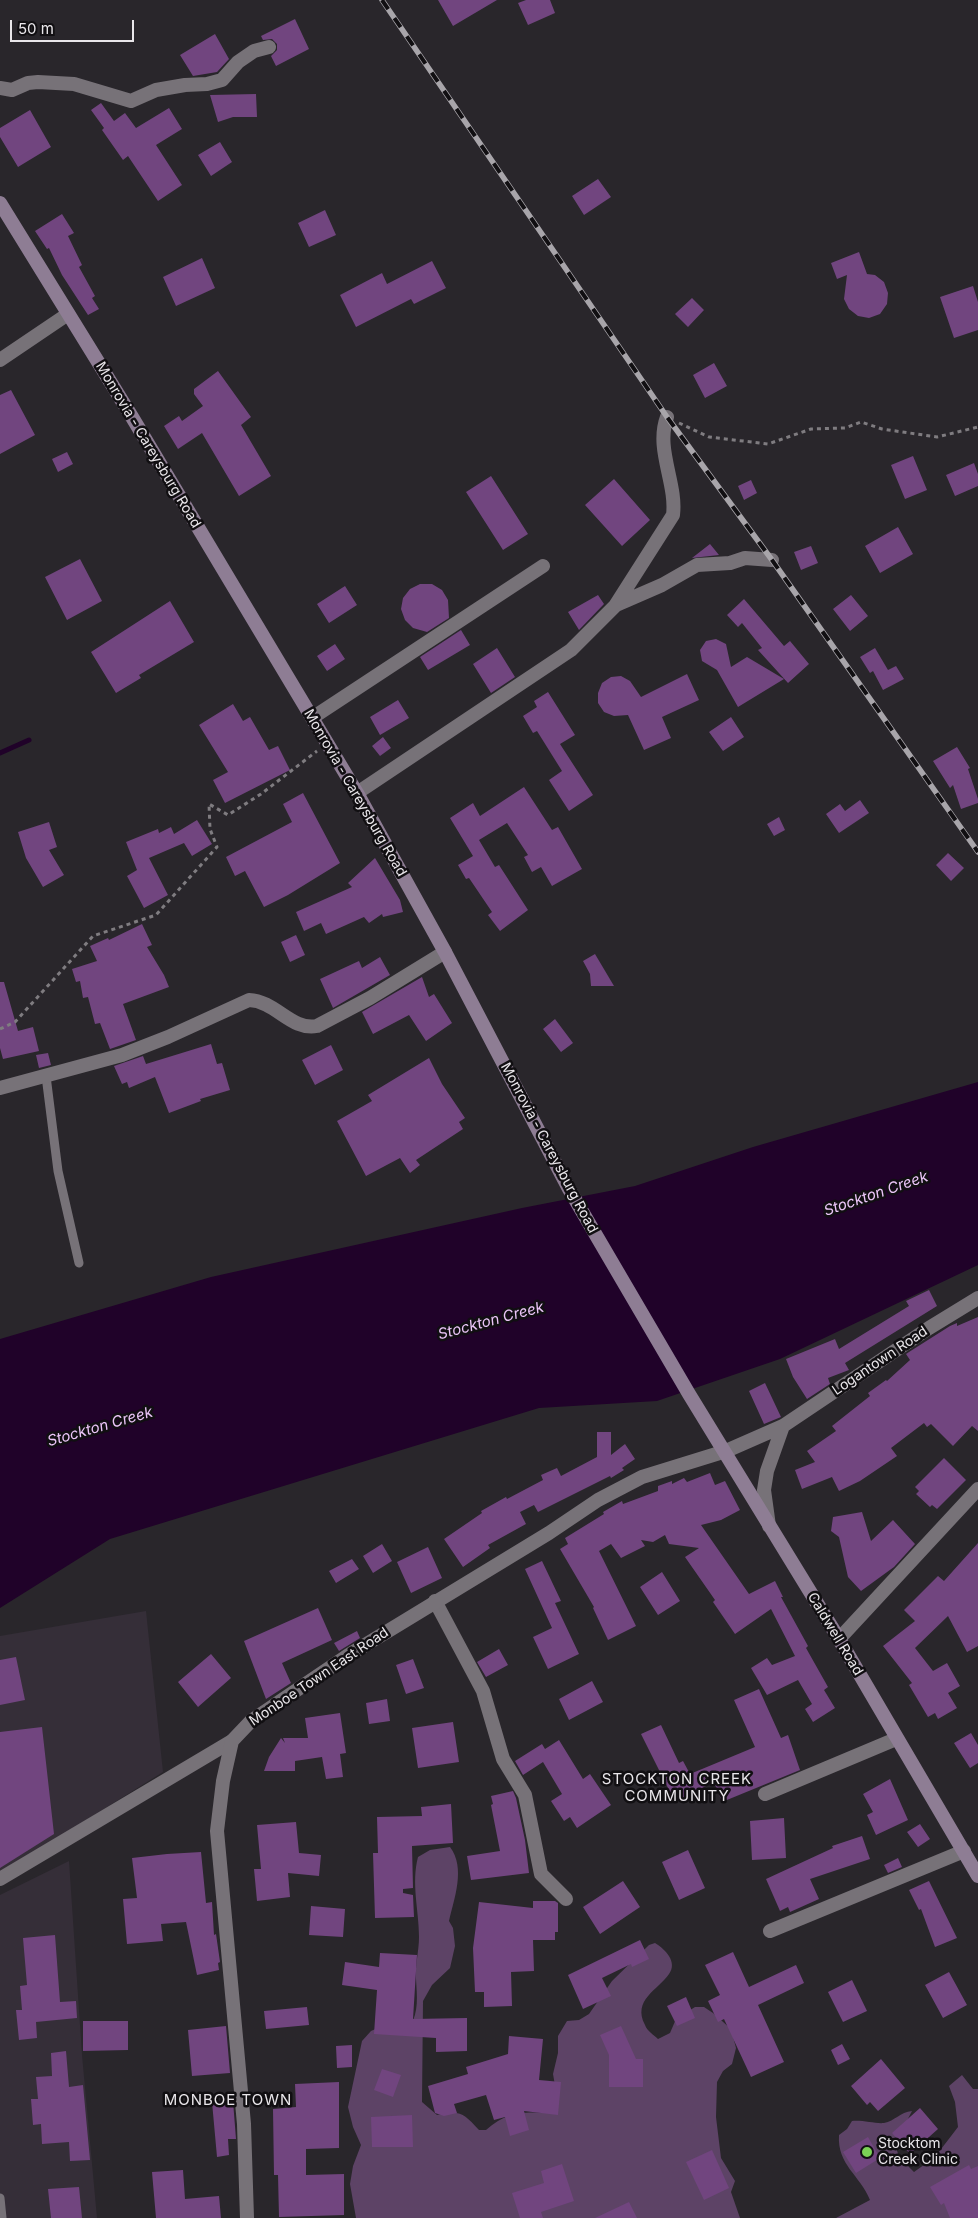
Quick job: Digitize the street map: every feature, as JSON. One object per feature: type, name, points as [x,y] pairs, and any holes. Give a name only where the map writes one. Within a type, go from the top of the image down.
[{"type":"main road","name":"Monrovia - Careysburg Road","points":[[0,203],[132,417],[357,793],[445,952],[569,1189],[689,1394]]},
{"type":"main road","name":"Caldwell Road","points":[[689,1394],[726,1451],[978,1876]]},
{"type":"street","points":[[0,88],[12,90],[33,83],[74,84],[131,101],[156,90],[184,85],[207,84],[222,80],[238,62],[254,51],[270,47]]},
{"type":"street","points":[[0,360],[68,314]]},
{"type":"street","points":[[357,793],[571,650],[615,606],[673,515],[675,500],[666,470],[665,456],[664,426],[667,417]]},
{"type":"street","points":[[615,606],[696,566],[730,563],[745,558],[772,560]]},
{"type":"street","points":[[312,718],[543,566]]},
{"type":"street","points":[[0,1088],[122,1055],[168,1037],[249,1000],[263,1001],[300,1025],[309,1028],[318,1026],[370,998],[445,952]]},
{"type":"street","name":"Logantown Road","points":[[726,1451],[783,1426],[929,1328],[978,1298]]},
{"type":"street","points":[[769,1526],[764,1490],[767,1471],[783,1426]]},
{"type":"street","name":"Monboe Town East Road","points":[[0,1879],[232,1741],[251,1721],[347,1656],[549,1533],[598,1500],[642,1477],[726,1451]]},
{"type":"street","points":[[839,1640],[978,1489]]},
{"type":"street","points":[[436,1601],[483,1691],[503,1759],[525,1796],[541,1874],[566,1899]]},
{"type":"street","points":[[765,1794],[896,1739]]},
{"type":"street","points":[[232,1741],[223,1781],[217,1831],[244,2124],[247,2218]]},
{"type":"street","points":[[770,1931],[964,1851]]},
{"type":"lane","points":[[46,1076],[58,1171],[79,1263]]},
{"type":"lane","points":[[0,2198],[2,2218]]},
{"type":"path","points":[[667,417],[709,437],[768,444],[810,429],[845,428],[861,422],[882,429],[937,437],[978,427]]},
{"type":"path","points":[[0,1029],[15,1022],[92,936],[156,915],[217,848],[210,829],[209,804],[228,815],[261,794],[327,743]]},
{"type":"shaded area","points":[[146,1611],[163,1772],[0,1874],[0,1636]]},
{"type":"shaded area","points":[[450,1847],[455,1855],[458,1874],[456,1893],[449,1921],[453,1928],[455,1946],[450,1968],[432,1985],[423,2001],[422,2102],[437,2115],[461,2114],[479,2130],[486,2130],[494,2123],[517,2114],[533,2112],[552,2113],[557,2097],[553,2074],[558,2053],[558,2036],[567,2021],[579,2020],[589,2014],[612,1981],[649,1945],[655,1943],[666,1952],[672,1965],[669,1974],[644,2002],[642,2016],[649,2031],[658,2039],[670,2033],[676,2019],[695,2007],[704,2007],[731,2029],[736,2048],[732,2064],[723,2071],[717,2082],[716,2117],[721,2158],[735,2181],[731,2192],[740,2218],[356,2218],[350,2184],[353,2166],[361,2145],[353,2127],[348,2107],[362,2041],[371,2031],[380,2027],[410,2027],[413,2021],[417,2004],[416,1974],[419,1927],[415,1877],[418,1857],[430,1850]]},
{"type":"shaded area","points":[[69,1861],[82,2055],[97,2218],[0,2218],[0,1895]]},
{"type":"shaded area","points":[[962,2075],[973,2089],[978,2089],[978,2218],[836,2218],[870,2200],[866,2191],[845,2162],[839,2145],[839,2135],[847,2129],[852,2121],[884,2123],[912,2111],[895,2144],[899,2157],[914,2172],[935,2157],[958,2127],[955,2102],[949,2086]]},
{"type":"water","name":"Stockton Creek","points":[[978,1082],[978,1265],[780,1359],[657,1401],[539,1408],[110,1539],[0,1608],[0,1339],[211,1277],[522,1208],[635,1186],[753,1147]]},
{"type":"building","points":[[438,0],[497,0],[453,26]]},
{"type":"building","points":[[526,0],[550,0],[555,13],[528,25],[518,3]]},
{"type":"building","points":[[295,19],[309,49],[276,66],[271,56],[277,50],[277,44],[272,39],[263,40],[261,36]]},
{"type":"building","points":[[215,34],[229,59],[217,72],[193,76],[180,55]]},
{"type":"building","points":[[256,94],[257,117],[233,117],[218,122],[210,95]]},
{"type":"building","points":[[101,103],[114,121],[125,113],[136,128],[169,108],[182,129],[156,145],[182,185],[158,201],[128,156],[123,160],[102,130],[104,128],[91,110]]},
{"type":"building","points":[[30,110],[51,147],[18,167],[0,137],[0,128]]},
{"type":"building","points":[[220,142],[232,162],[211,176],[198,155]]},
{"type":"building","points":[[598,179],[611,197],[584,215],[572,196]]},
{"type":"building","points":[[325,210],[336,235],[309,247],[298,223]]},
{"type":"building","points":[[62,214],[74,233],[68,236],[82,265],[79,267],[95,296],[92,298],[99,309],[88,315],[62,275],[49,248],[47,249],[35,231]]},
{"type":"building","points":[[859,252],[867,274],[875,275],[884,282],[888,293],[887,304],[880,314],[869,318],[858,316],[849,309],[844,299],[847,275],[837,279],[831,263]]},
{"type":"building","points":[[202,258],[215,288],[176,306],[163,277]]},
{"type":"building","points":[[432,261],[446,288],[414,304],[411,299],[356,327],[340,295],[382,273],[387,284]]},
{"type":"building","points":[[973,286],[978,302],[978,330],[954,338],[940,297]]},
{"type":"building","points":[[692,298],[704,310],[688,327],[675,314]]},
{"type":"building","points":[[714,363],[727,386],[705,398],[693,375]]},
{"type":"building","points":[[218,371],[251,417],[241,425],[271,476],[239,496],[202,433],[178,449],[164,426],[179,416],[182,421],[203,406],[194,394],[194,389]]},
{"type":"building","points":[[11,390],[35,435],[0,454],[0,395]]},
{"type":"building","points":[[67,452],[73,464],[58,472],[52,459]]},
{"type":"building","points":[[913,456],[927,490],[905,499],[891,465]]},
{"type":"building","points":[[974,463],[978,474],[978,486],[955,496],[946,475]]},
{"type":"building","points":[[491,476],[528,534],[503,550],[466,492]]},
{"type":"building","points":[[614,479],[650,520],[622,546],[585,505]]},
{"type":"building","points":[[751,480],[757,493],[744,500],[738,486]]},
{"type":"building","points":[[898,527],[913,554],[880,573],[865,546]]},
{"type":"building","points":[[710,544],[719,555],[692,558]]},
{"type":"building","points":[[811,546],[818,563],[801,570],[794,552]]},
{"type":"building","points":[[80,559],[102,601],[67,620],[45,577]]},
{"type":"building","points":[[420,584],[432,584],[442,590],[448,600],[449,618],[427,632],[413,628],[405,620],[401,609],[403,598],[410,589]]},
{"type":"building","points":[[345,586],[357,605],[329,623],[317,604]]},
{"type":"building","points":[[598,595],[604,604],[579,630],[568,612]]},
{"type":"building","points":[[851,595],[868,616],[850,631],[833,609]]},
{"type":"building","points":[[744,599],[784,646],[790,641],[809,664],[788,683],[758,650],[762,648],[742,623],[738,627],[727,615]]},
{"type":"building","points":[[170,601],[194,642],[139,675],[141,678],[116,693],[91,652]]},
{"type":"building","points":[[461,630],[470,645],[428,670],[420,657]]},
{"type":"building","points":[[716,639],[726,644],[731,667],[747,657],[784,679],[738,707],[717,670],[702,661],[700,650],[706,641]]},
{"type":"building","points":[[335,644],[345,659],[327,671],[317,656]]},
{"type":"building","points":[[497,648],[515,677],[491,693],[473,664]]},
{"type":"building","points":[[875,648],[888,670],[896,666],[904,679],[883,690],[873,671],[870,673],[860,657]]},
{"type":"building","points":[[687,674],[699,700],[662,717],[671,738],[644,750],[628,715],[614,716],[604,712],[598,703],[598,693],[602,683],[611,677],[621,676],[630,681],[641,697]]},
{"type":"building","points":[[548,692],[575,735],[560,744],[593,795],[569,811],[549,780],[562,771],[537,731],[533,733],[523,716],[537,707],[534,701]]},
{"type":"building","points":[[398,700],[409,718],[380,735],[370,717]]},
{"type":"building","points":[[233,704],[243,721],[250,717],[269,750],[278,746],[290,770],[225,803],[213,780],[228,772],[199,725]]},
{"type":"building","points":[[731,717],[744,737],[723,751],[709,732]]},
{"type":"building","points":[[383,737],[391,748],[380,756],[372,746]]},
{"type":"building","points":[[957,747],[970,768],[968,769],[978,799],[978,803],[961,809],[953,785],[950,788],[933,761]]},
{"type":"building","points":[[524,787],[552,830],[558,827],[582,869],[552,886],[541,867],[532,872],[524,857],[528,855],[507,823],[479,840],[495,867],[499,865],[528,910],[500,931],[488,915],[492,912],[469,878],[466,879],[458,865],[473,856],[450,818],[473,803],[480,816]]},
{"type":"building","points":[[303,793],[340,863],[288,895],[264,907],[245,871],[235,876],[226,857],[292,822],[283,804]]},
{"type":"building","points":[[860,800],[869,813],[839,833],[826,814],[840,804],[845,811]]},
{"type":"building","points":[[779,817],[785,830],[774,836],[767,824]]},
{"type":"building","points":[[197,820],[212,844],[192,856],[184,843],[149,858],[168,895],[144,908],[127,876],[137,870],[126,842],[158,829],[159,833],[171,827],[174,834]]},
{"type":"building","points":[[49,822],[57,847],[49,850],[64,875],[43,887],[26,858],[18,832]]},
{"type":"building","points":[[948,853],[964,868],[951,881],[936,865]]},
{"type":"building","points":[[375,858],[400,900],[403,912],[383,917],[382,914],[369,923],[364,917],[326,934],[321,923],[304,931],[296,912],[352,887],[348,883]]},
{"type":"building","points":[[142,924],[152,945],[147,947],[169,987],[123,1004],[136,1040],[110,1049],[100,1023],[95,1024],[88,997],[83,998],[80,981],[76,982],[72,969],[97,961],[90,946],[108,938],[109,940]]},
{"type":"building","points":[[296,935],[305,955],[290,962],[281,942]]},
{"type":"building","points":[[595,954],[614,986],[591,986],[590,974],[583,961]]},
{"type":"building","points":[[380,957],[390,975],[333,1008],[320,979],[359,961],[362,968]]},
{"type":"building","points":[[422,977],[429,997],[434,994],[452,1023],[426,1041],[409,1015],[373,1034],[362,1012]]},
{"type":"building","points":[[0,982],[4,982],[18,1031],[33,1027],[39,1051],[3,1059],[0,1048]]},
{"type":"building","points":[[555,1019],[573,1043],[561,1052],[543,1029]]},
{"type":"building","points":[[211,1044],[217,1064],[222,1063],[230,1090],[200,1099],[201,1101],[169,1113],[155,1077],[129,1088],[127,1082],[122,1084],[114,1066],[143,1056],[146,1064]]},
{"type":"building","points":[[331,1045],[343,1070],[315,1085],[302,1060]]},
{"type":"building","points":[[48,1053],[51,1065],[39,1068],[36,1055]]},
{"type":"building","points":[[429,1058],[442,1084],[465,1118],[459,1122],[463,1129],[416,1160],[420,1165],[410,1173],[400,1158],[366,1176],[337,1121],[372,1101],[368,1095]]},
{"type":"building","points":[[929,1290],[937,1306],[845,1363],[849,1370],[828,1378],[830,1384],[807,1399],[793,1377],[786,1359],[835,1339],[839,1349],[909,1306],[906,1301]]},
{"type":"building","points":[[978,1317],[978,1431],[972,1426],[953,1446],[931,1424],[927,1427],[924,1423],[891,1448],[897,1456],[860,1481],[839,1491],[832,1477],[802,1489],[795,1470],[815,1462],[807,1451],[836,1431],[832,1426],[870,1396],[868,1393],[887,1381],[910,1360],[906,1354],[950,1326],[957,1323],[957,1326]]},
{"type":"building","points":[[765,1383],[781,1417],[764,1424],[749,1391]]},
{"type":"building","points":[[597,1432],[611,1432],[611,1455],[625,1444],[635,1459],[622,1468],[624,1470],[611,1478],[610,1476],[538,1512],[534,1505],[520,1512],[526,1524],[488,1545],[490,1548],[463,1567],[444,1539],[482,1513],[481,1511],[543,1480],[541,1475],[557,1468],[561,1476],[597,1457]]},
{"type":"building","points":[[944,1458],[966,1480],[937,1509],[932,1505],[930,1507],[916,1494],[919,1491],[915,1487]]},
{"type":"building","points":[[710,1473],[715,1485],[725,1481],[740,1510],[721,1520],[701,1525],[749,1594],[775,1581],[783,1597],[781,1597],[808,1646],[806,1648],[828,1687],[824,1690],[835,1708],[813,1722],[805,1709],[812,1704],[798,1680],[767,1695],[751,1668],[767,1658],[772,1665],[795,1656],[771,1609],[735,1634],[713,1602],[715,1600],[685,1557],[699,1548],[669,1544],[665,1535],[653,1542],[641,1540],[645,1546],[621,1558],[611,1544],[599,1551],[636,1626],[608,1640],[594,1607],[560,1549],[568,1544],[565,1538],[622,1501],[623,1504],[658,1491],[658,1486],[672,1481],[672,1484],[684,1478],[687,1482]]},
{"type":"building","points":[[862,1512],[871,1541],[893,1520],[915,1544],[894,1567],[861,1591],[848,1577],[839,1537],[831,1531],[833,1517]]},
{"type":"building","points":[[978,1543],[978,1646],[967,1652],[948,1616],[915,1648],[933,1671],[947,1663],[960,1686],[948,1693],[957,1708],[938,1719],[935,1713],[928,1717],[909,1685],[912,1683],[883,1646],[915,1621],[904,1610],[938,1576],[944,1581]]},
{"type":"building","points":[[382,1544],[392,1561],[373,1573],[363,1556]]},
{"type":"building","points":[[428,1547],[442,1578],[411,1593],[397,1562]]},
{"type":"building","points":[[352,1559],[359,1569],[336,1583],[329,1571]]},
{"type":"building","points":[[542,1561],[561,1601],[555,1603],[579,1654],[548,1669],[533,1637],[552,1628],[525,1569]]},
{"type":"building","points":[[662,1572],[680,1601],[658,1615],[640,1587]]},
{"type":"building","points":[[318,1608],[332,1640],[282,1663],[291,1683],[266,1699],[244,1641]]},
{"type":"building","points":[[357,1631],[360,1638],[339,1651],[334,1643]]},
{"type":"building","points":[[499,1649],[508,1665],[486,1677],[477,1662]]},
{"type":"building","points":[[211,1654],[231,1678],[198,1707],[178,1682]]},
{"type":"building","points":[[16,1657],[25,1700],[0,1705],[0,1660]]},
{"type":"building","points":[[413,1659],[424,1688],[406,1694],[396,1665]]},
{"type":"building","points":[[592,1681],[603,1702],[569,1720],[559,1699]]},
{"type":"building","points":[[759,1689],[781,1738],[788,1735],[800,1770],[722,1802],[714,1782],[675,1802],[641,1734],[661,1725],[679,1763],[683,1761],[690,1774],[755,1747],[734,1700]]},
{"type":"building","points":[[387,1699],[390,1721],[369,1724],[366,1703]]},
{"type":"building","points":[[340,1713],[346,1753],[340,1754],[343,1777],[326,1779],[322,1757],[295,1761],[295,1771],[264,1771],[269,1757],[281,1738],[285,1743],[283,1738],[308,1738],[305,1718]]},
{"type":"building","points":[[453,1722],[459,1762],[418,1768],[412,1728]]},
{"type":"building","points":[[42,1727],[54,1834],[0,1868],[0,1732]]},
{"type":"building","points":[[971,1733],[978,1745],[978,1763],[970,1768],[954,1743]]},
{"type":"building","points":[[559,1740],[583,1779],[590,1774],[611,1805],[577,1828],[570,1817],[564,1821],[551,1801],[562,1794],[543,1762],[523,1775],[515,1761],[542,1744],[545,1749]]},
{"type":"building","points":[[890,1779],[908,1820],[876,1835],[867,1815],[873,1812],[863,1794]]},
{"type":"building","points":[[513,1791],[525,1840],[529,1873],[471,1880],[467,1856],[500,1851],[491,1796]]},
{"type":"building","points":[[451,1804],[453,1843],[412,1846],[413,1888],[403,1889],[403,1893],[413,1895],[414,1917],[375,1918],[373,1853],[378,1853],[377,1817],[422,1816],[421,1807]]},
{"type":"building","points":[[784,1818],[786,1858],[752,1860],[750,1821]]},
{"type":"building","points":[[296,1822],[299,1853],[321,1855],[319,1876],[288,1873],[290,1897],[257,1901],[254,1869],[261,1869],[257,1825]]},
{"type":"building","points":[[920,1824],[930,1839],[918,1847],[907,1832]]},
{"type":"building","points":[[862,1836],[870,1859],[810,1879],[819,1899],[790,1912],[788,1907],[780,1911],[766,1879],[833,1848],[832,1846]]},
{"type":"building","points":[[688,1850],[705,1888],[679,1900],[662,1862]]},
{"type":"building","points":[[201,1852],[206,1903],[212,1902],[214,1935],[216,1934],[220,1962],[218,1963],[219,1970],[197,1975],[186,1922],[161,1924],[163,1941],[127,1944],[123,1899],[137,1898],[132,1858]]},
{"type":"building","points":[[898,1858],[902,1867],[888,1873],[884,1865]]},
{"type":"building","points":[[623,1881],[640,1907],[600,1934],[583,1907]]},
{"type":"building","points":[[929,1881],[957,1938],[935,1947],[921,1909],[919,1910],[909,1890]]},
{"type":"building","points":[[533,1901],[555,1901],[558,1903],[558,1932],[555,1932],[555,1940],[533,1940],[534,1971],[511,1972],[512,2006],[484,2007],[484,1992],[475,1992],[473,1948],[479,1902],[533,1908]]},
{"type":"building","points":[[311,1906],[345,1909],[343,1937],[309,1935]]},
{"type":"building","points":[[55,1935],[60,2002],[76,2001],[77,2018],[36,2022],[37,2038],[19,2040],[16,2010],[22,2010],[20,1986],[27,1985],[23,1938]]},
{"type":"building","points":[[640,1940],[649,1959],[632,1967],[631,1964],[602,1978],[611,1996],[583,2009],[568,1975]]},
{"type":"building","points":[[733,1952],[749,1987],[796,1965],[804,1983],[758,2005],[784,2062],[751,2077],[724,2019],[718,2022],[708,2001],[720,1995],[705,1965]]},
{"type":"building","points":[[380,1953],[417,1955],[413,2019],[467,2018],[467,2051],[436,2052],[436,2038],[374,2034],[377,1990],[342,1985],[345,1962],[379,1967]]},
{"type":"building","points":[[949,1972],[967,2005],[943,2018],[925,1985]]},
{"type":"building","points":[[852,1980],[867,2011],[843,2022],[828,1992]]},
{"type":"building","points":[[686,1997],[695,2018],[677,2026],[667,2006]]},
{"type":"building","points":[[307,2007],[309,2025],[266,2029],[264,2011]]},
{"type":"building","points":[[83,2021],[128,2021],[128,2050],[83,2051]]},
{"type":"building","points":[[226,2026],[230,2073],[192,2076],[188,2030]]},
{"type":"building","points":[[621,2026],[636,2059],[643,2059],[643,2087],[609,2087],[609,2055],[600,2035]]},
{"type":"building","points":[[509,2036],[543,2039],[539,2080],[561,2082],[558,2115],[524,2111],[529,2130],[510,2136],[505,2117],[494,2120],[486,2095],[454,2104],[457,2113],[444,2116],[435,2113],[428,2086],[468,2074],[466,2067],[508,2054]]},
{"type":"building","points":[[842,2044],[850,2059],[838,2065],[831,2050]]},
{"type":"building","points":[[352,2045],[352,2067],[337,2068],[336,2046]]},
{"type":"building","points":[[66,2051],[69,2087],[83,2085],[90,2160],[70,2161],[69,2142],[42,2144],[41,2124],[33,2125],[31,2099],[38,2099],[36,2077],[52,2076],[51,2053]]},
{"type":"building","points":[[881,2059],[905,2088],[878,2111],[870,2102],[867,2105],[851,2086]]},
{"type":"building","points":[[382,2069],[401,2075],[393,2097],[374,2090]]},
{"type":"building","points":[[339,2082],[339,2148],[306,2149],[306,2175],[344,2174],[344,2215],[279,2217],[278,2175],[274,2175],[273,2109],[296,2107],[295,2084]]},
{"type":"building","points":[[233,2101],[236,2139],[228,2139],[229,2155],[217,2157],[212,2102]]},
{"type":"building","points":[[920,2108],[938,2129],[910,2154],[892,2133]]},
{"type":"building","points":[[412,2115],[413,2147],[372,2147],[371,2117]]},
{"type":"building","name":"Stocktom Creek Clinic","points":[[868,2137],[880,2158],[856,2173],[843,2152]]},
{"type":"building","points":[[712,2150],[729,2188],[704,2200],[686,2162]]},
{"type":"building","points":[[562,2164],[574,2201],[541,2212],[543,2218],[520,2218],[512,2193],[544,2183],[541,2171]]},
{"type":"building","points":[[969,2165],[971,2169],[978,2166],[978,2218],[950,2218],[944,2203],[941,2205],[930,2187]]},
{"type":"building","points":[[183,2170],[185,2199],[219,2196],[221,2218],[156,2218],[152,2172]]},
{"type":"building","points":[[79,2187],[82,2218],[51,2218],[48,2189]]},
{"type":"building","points":[[629,2202],[637,2218],[595,2218]]},
{"type":"waterway","points":[[0,753],[29,740]]},
{"type":"railway","points":[[382,0],[667,417],[772,560],[978,852]]},
{"type":"place","name":"Stocktom Creek Clinic","points":[[867,2152]]},
{"type":"district","name":"STOCKTON CREEK COMMUNITY","points":[[677,1788]]},
{"type":"district","name":"MONBOE TOWN","points":[[228,2100]]}]
